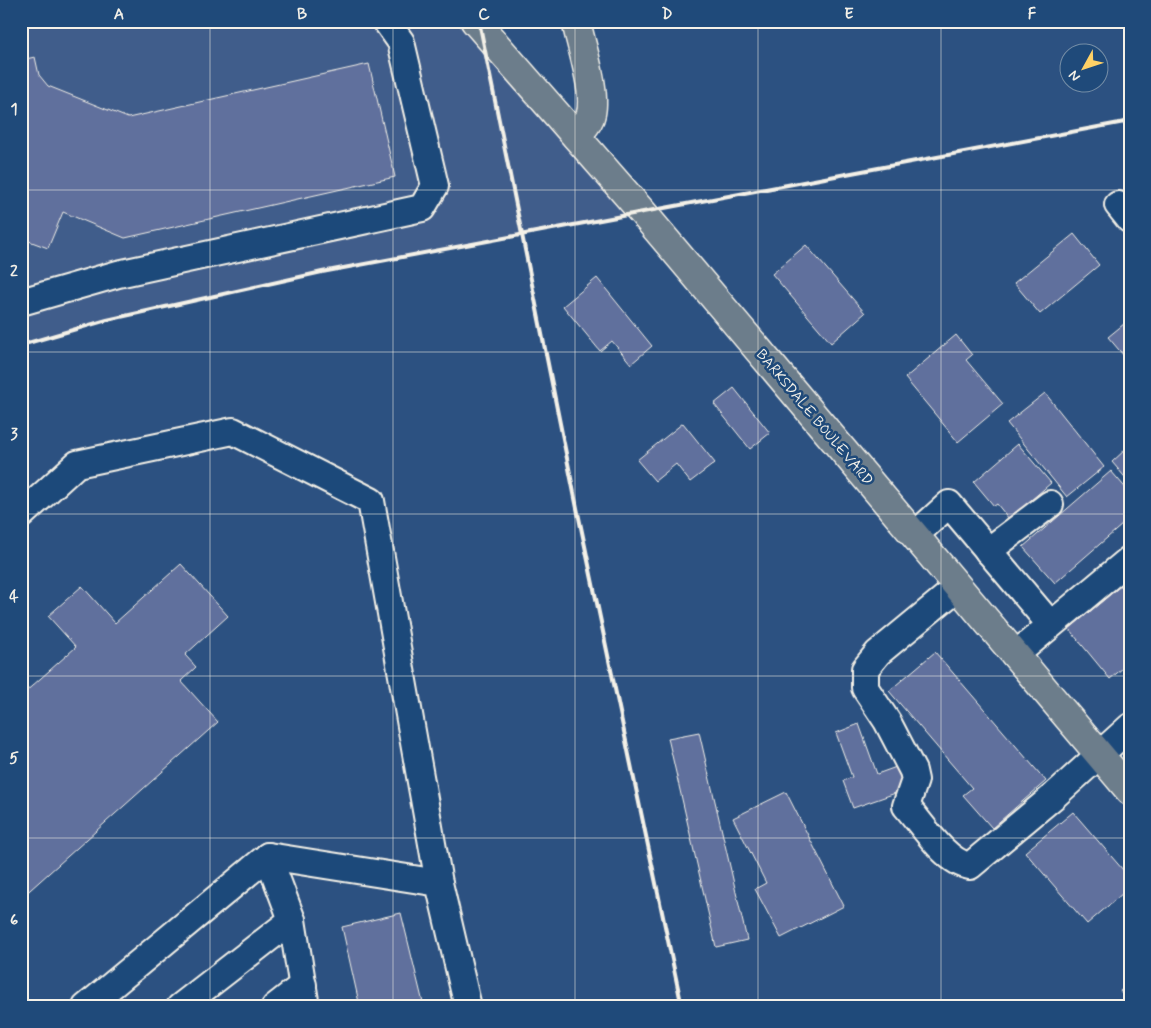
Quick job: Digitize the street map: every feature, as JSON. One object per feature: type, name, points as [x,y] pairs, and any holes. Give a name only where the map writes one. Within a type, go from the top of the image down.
[{"type":"main road","name":"BARKSDALE BOULEVARD","points":[[475,21],[576,136],[1130,791]]},
{"type":"main road","points":[[576,21],[590,90],[591,107],[590,117],[576,136]]},
{"type":"street","points":[[21,302],[118,274],[422,208],[435,186],[401,42],[386,21]]},
{"type":"street","points":[[21,515],[77,464],[234,431],[371,501],[439,883],[468,1007]]},
{"type":"street","points":[[914,535],[949,504],[1050,624]]},
{"type":"street","points":[[988,551],[1050,504]]},
{"type":"street","points":[[1015,655],[1130,559]]},
{"type":"street","points":[[958,587],[878,653],[865,669],[865,688],[888,721],[913,771],[915,780],[906,806],[950,858],[961,865],[970,866],[1055,795],[1130,727]]},
{"type":"street","points":[[86,1007],[268,856],[439,883]]},
{"type":"street","points":[[268,856],[292,920],[304,996],[275,1007]]},
{"type":"street","points":[[180,1007],[292,920]]},
{"type":"shaded area","points":[[21,21],[475,21],[643,213],[218,293],[107,320],[21,345]]},
{"type":"building","points":[[35,57],[39,75],[48,86],[128,118],[369,64],[395,177],[125,238],[63,212],[48,248],[21,238],[21,60]]},
{"type":"building","points":[[1074,234],[1099,265],[1040,314],[1014,283]]},
{"type":"building","points":[[806,245],[865,313],[831,343],[772,274]]},
{"type":"building","points":[[597,278],[652,346],[631,364],[612,341],[600,351],[563,306]]},
{"type":"building","points":[[1130,319],[1130,363],[1108,337]]},
{"type":"building","points":[[956,335],[972,355],[966,360],[1003,404],[958,442],[905,378]]},
{"type":"building","points":[[734,388],[770,433],[750,449],[714,404]]},
{"type":"building","points":[[1045,393],[1104,467],[1067,497],[1007,423]]},
{"type":"building","points":[[683,423],[715,463],[690,482],[676,464],[655,481],[637,460]]},
{"type":"building","points":[[1018,444],[1051,483],[1009,519],[997,504],[994,506],[974,482]]},
{"type":"building","points":[[1126,449],[1130,453],[1130,483],[1112,462]]},
{"type":"building","points":[[1111,471],[1130,493],[1130,518],[1055,583],[1023,547]]},
{"type":"building","points":[[181,564],[228,616],[185,655],[196,667],[181,681],[218,722],[21,898],[21,692],[23,694],[76,647],[48,616],[82,586],[115,623]]},
{"type":"building","points":[[1130,578],[1130,662],[1110,679],[1069,629]]},
{"type":"building","points":[[935,652],[1046,781],[992,828],[963,795],[972,788],[889,691]]},
{"type":"building","points":[[859,724],[877,774],[899,766],[907,789],[853,808],[843,781],[852,777],[836,733]]},
{"type":"building","points":[[699,732],[747,940],[716,947],[668,738]]},
{"type":"building","points":[[786,792],[844,906],[781,938],[755,889],[766,883],[733,818]]},
{"type":"building","points":[[1073,812],[1130,878],[1130,887],[1087,924],[1025,852]]},
{"type":"building","points":[[401,913],[424,1007],[360,1007],[342,927]]},
{"type":"building","points":[[1130,983],[1130,1003],[1120,991]]},
{"type":"railway","points":[[479,21],[578,513],[682,1007]]},
{"type":"railway","points":[[21,345],[107,320],[322,272],[1130,121]]}]
